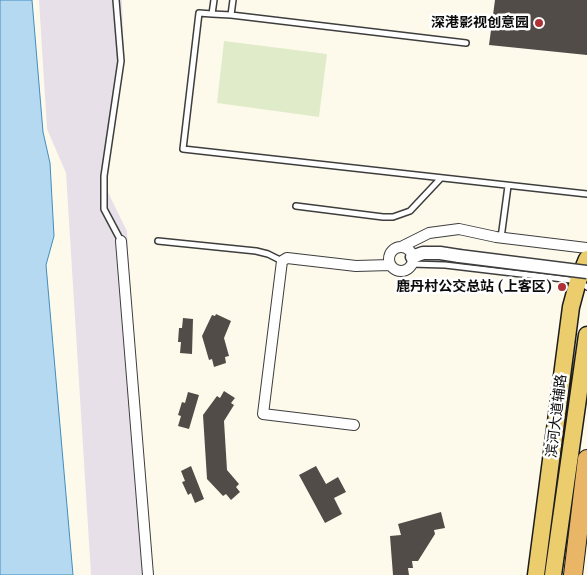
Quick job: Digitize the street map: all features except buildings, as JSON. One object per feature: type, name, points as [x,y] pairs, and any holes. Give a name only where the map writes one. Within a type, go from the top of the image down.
[{"type":"highway","points":[[574,573],[587,459]]},
{"type":"main road","name":"滨河大道辅路","points":[[536,575],[571,307],[584,280],[587,259]]},
{"type":"main road","points":[[571,307],[587,296]]},
{"type":"main road","points":[[553,575],[587,335]]},
{"type":"street","points":[[390,265],[389,257],[397,248],[430,233],[459,229],[501,238],[587,248]]},
{"type":"street","points":[[121,241],[148,575]]},
{"type":"street","points":[[401,247],[408,250],[412,261]]},
{"type":"street","points":[[354,424],[263,414],[282,261],[287,258],[356,266],[390,265],[399,271],[406,270],[412,261],[423,253],[440,253],[584,280]]},
{"type":"lane","points":[[116,0],[121,61],[104,176],[104,209],[121,241]]},
{"type":"lane","points":[[212,14],[214,0]]},
{"type":"lane","points":[[231,15],[233,0]]},
{"type":"lane","points":[[466,44],[231,15],[199,13],[183,149],[587,194]]},
{"type":"lane","points":[[296,206],[383,217],[393,216],[410,211],[441,178]]},
{"type":"lane","points":[[501,238],[508,186]]},
{"type":"lane","points":[[158,241],[256,252],[268,254],[282,261]]},
{"type":"lane","points":[[412,261],[584,280]]},
{"type":"shaded area","points":[[39,0],[122,0],[124,60],[100,176],[127,231],[145,575],[91,575],[66,173],[47,129]]},
{"type":"green space","points":[[224,41],[327,54],[319,117],[217,103]]},
{"type":"water","points":[[0,0],[32,0],[43,132],[50,163],[54,236],[46,265],[73,575],[0,575]]},
{"type":"place","name":"深港影视创意园","points":[[539,23]]},
{"type":"place","name":"鹿丹村公交总站 (上客区)","points":[[562,287]]}]
